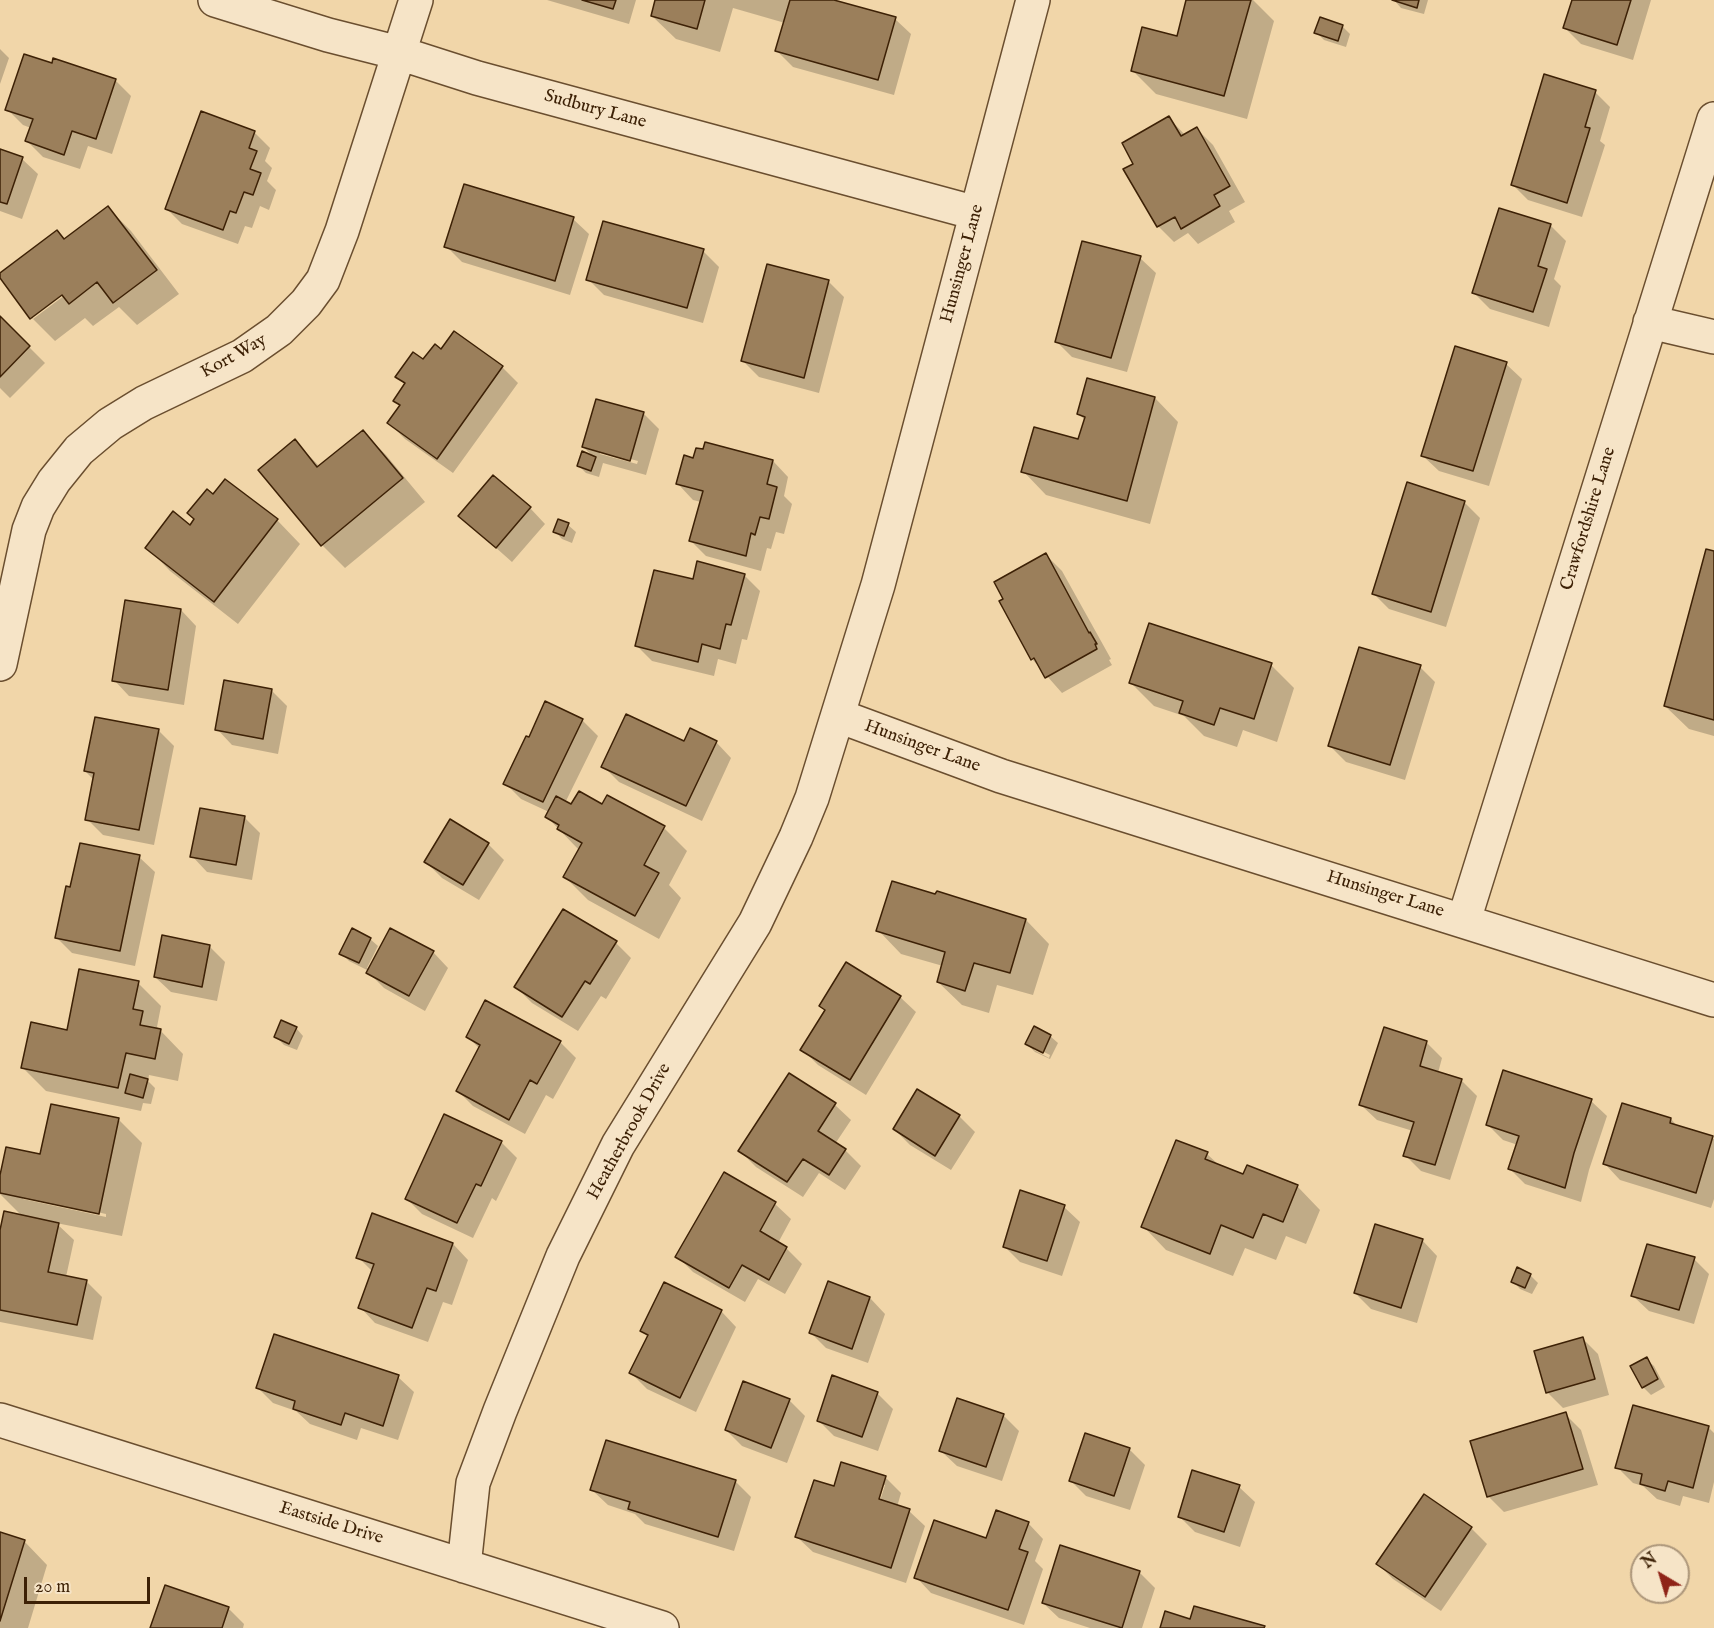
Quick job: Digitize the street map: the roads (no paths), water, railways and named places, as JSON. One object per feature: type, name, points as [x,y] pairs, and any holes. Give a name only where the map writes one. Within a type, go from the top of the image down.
[{"type":"street","name":"Sudbury Lane","points":[[215,0],[477,78],[976,213]]},
{"type":"street","name":"Kort Way","points":[[0,664],[29,530],[38,507],[54,481],[79,450],[110,424],[144,404],[242,356],[279,330],[306,303],[323,280],[342,231],[416,0]]},
{"type":"street","name":"Hunsinger Lane","points":[[1033,0],[878,585],[838,716],[1000,776],[1714,1000]]},
{"type":"street","name":"Crawfordshire Lane","points":[[1464,920],[1714,119]]},
{"type":"street","points":[[1650,322],[1714,338]]},
{"type":"street","name":"Heatherbrook Drive","points":[[464,1566],[474,1483],[500,1411],[563,1256],[618,1145],[755,923],[800,827],[838,716]]},
{"type":"street","name":"Eastside Drive","points":[[0,1420],[662,1628]]}]
